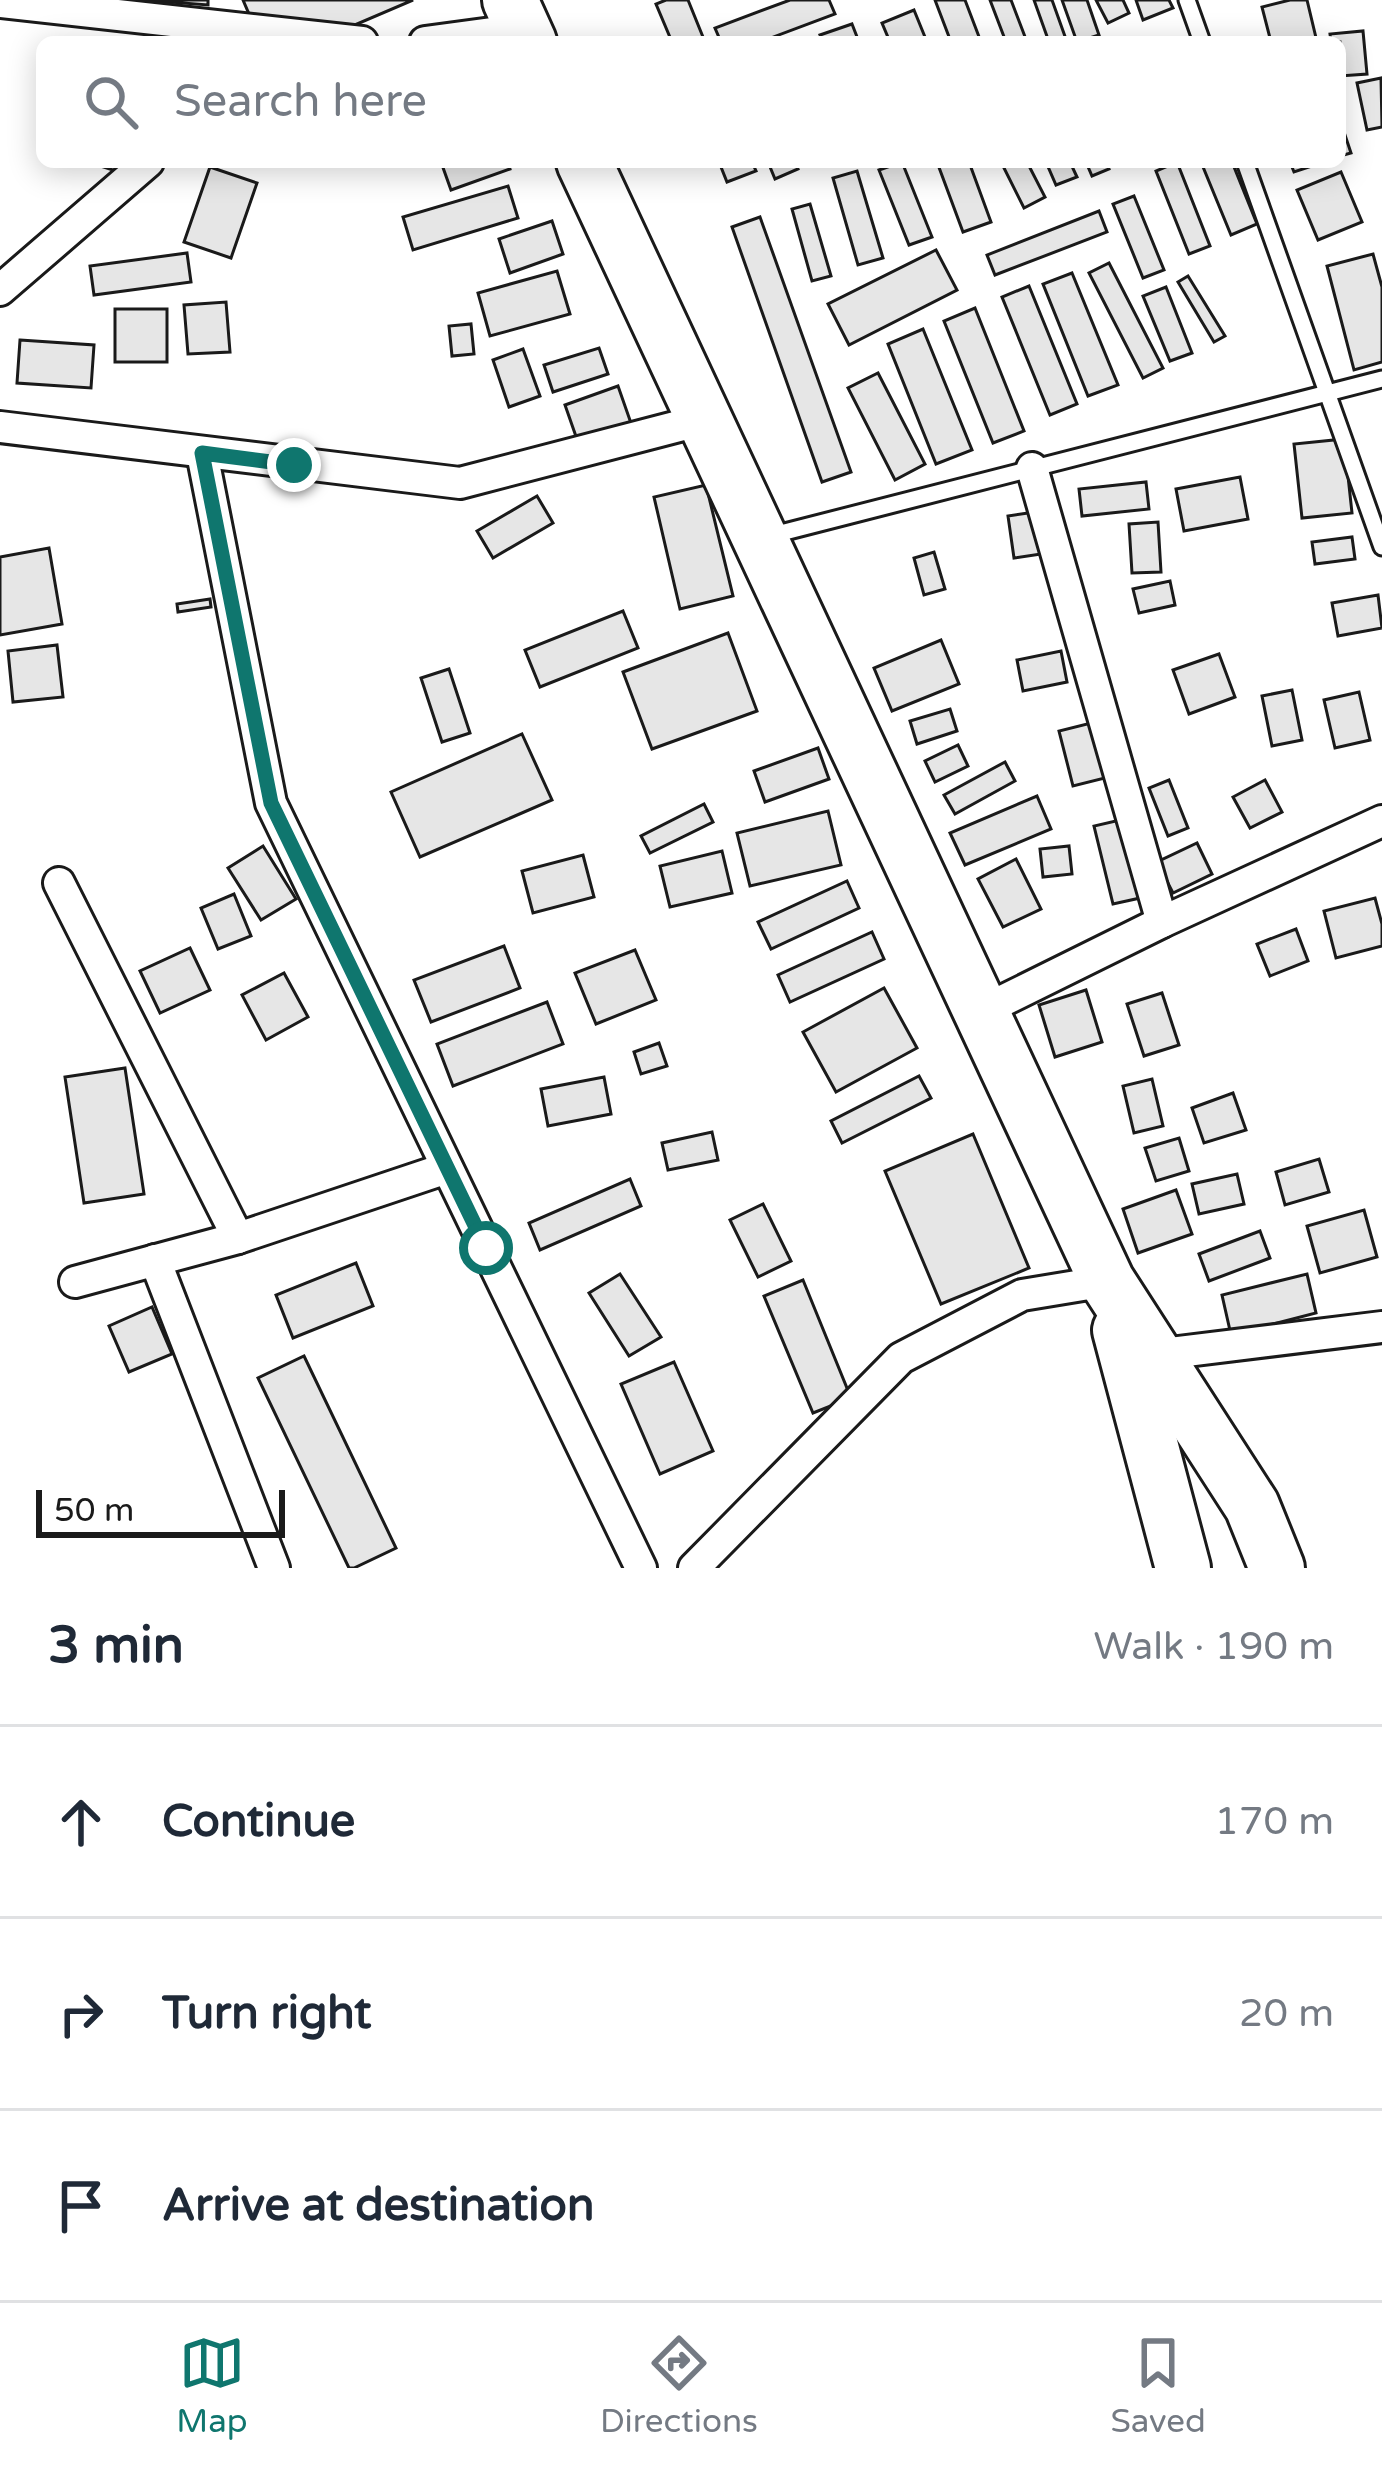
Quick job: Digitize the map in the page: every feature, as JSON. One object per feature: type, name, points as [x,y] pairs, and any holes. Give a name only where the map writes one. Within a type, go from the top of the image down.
[{"type":"highway","points":[[587,168],[1107,1281],[1252,1506],[1277,1568]]},
{"type":"highway","points":[[1107,1281],[1183,1568]]},
{"type":"street","points":[[0,2],[267,36]]},
{"type":"street","points":[[457,36],[521,24]]},
{"type":"street","points":[[0,290],[141,168]]},
{"type":"street","points":[[0,427],[460,483],[702,420]]},
{"type":"street","points":[[202,453],[271,803],[641,1568]]},
{"type":"street","points":[[1032,468],[1162,922]]},
{"type":"street","points":[[980,1012],[1382,821]]},
{"type":"street","points":[[59,883],[238,1238]]},
{"type":"street","points":[[75,1282],[238,1238],[447,1168]]},
{"type":"street","points":[[155,1260],[274,1568]]},
{"type":"street","points":[[694,1568],[901,1358],[1022,1295],[1107,1281]]},
{"type":"street","points":[[1154,1355],[1382,1327]]},
{"type":"lane","points":[[1187,0],[1200,36]]},
{"type":"lane","points":[[1247,168],[1382,548]]},
{"type":"lane","points":[[758,539],[1382,379]]},
{"type":"building","points":[[144,0],[208,0],[208,5]]},
{"type":"building","points":[[243,0],[413,0],[329,36],[258,36]]},
{"type":"building","points":[[688,0],[703,36],[669,36],[656,4]]},
{"type":"building","points":[[790,0],[829,0],[835,14],[776,36],[718,36],[715,28]]},
{"type":"building","points":[[935,0],[965,0],[979,36],[949,36]]},
{"type":"building","points":[[990,0],[1011,0],[1025,36],[1004,36]]},
{"type":"building","points":[[1034,0],[1052,0],[1065,36],[1047,36]]},
{"type":"building","points":[[1062,0],[1087,0],[1099,35],[1075,36]]},
{"type":"building","points":[[1096,0],[1123,0],[1129,13],[1108,23]]},
{"type":"building","points":[[1136,0],[1169,0],[1173,8],[1143,20]]},
{"type":"building","points":[[1307,0],[1316,36],[1269,36],[1262,7]]},
{"type":"building","points":[[914,10],[925,36],[887,36],[882,23]]},
{"type":"building","points":[[852,24],[857,36],[820,36]]},
{"type":"building","points":[[1363,31],[1367,74],[1346,76],[1346,36],[1330,34]]},
{"type":"building","points":[[1381,78],[1382,127],[1367,130],[1357,83]]},
{"type":"building","points":[[210,168],[257,183],[231,258],[184,242]]},
{"type":"building","points":[[443,168],[510,168],[510,169],[451,190]]},
{"type":"building","points":[[721,168],[756,171],[727,182]]},
{"type":"building","points":[[770,168],[798,168],[798,169],[775,179]]},
{"type":"building","points":[[904,168],[932,237],[909,245],[879,170]]},
{"type":"building","points":[[939,168],[971,168],[991,222],[963,232]]},
{"type":"building","points":[[1004,168],[1030,168],[1045,197],[1024,208]]},
{"type":"building","points":[[1049,168],[1073,168],[1077,177],[1056,185]]},
{"type":"building","points":[[1179,168],[1210,246],[1189,254],[1156,171]]},
{"type":"building","points":[[1203,168],[1234,168],[1257,224],[1231,235]]},
{"type":"building","points":[[857,171],[883,258],[858,265],[833,178]]},
{"type":"building","points":[[1341,172],[1362,222],[1318,240],[1297,190]]},
{"type":"building","points":[[508,186],[518,218],[413,250],[403,217]]},
{"type":"building","points":[[1134,196],[1164,270],[1143,278],[1113,204]]},
{"type":"building","points":[[810,204],[831,276],[812,281],[792,209]]},
{"type":"building","points":[[1099,211],[1107,232],[995,275],[987,255]]},
{"type":"building","points":[[760,217],[851,472],[822,482],[732,227]]},
{"type":"building","points":[[552,221],[563,254],[510,273],[499,239]]},
{"type":"building","points":[[936,250],[957,290],[849,345],[828,304]]},
{"type":"building","points":[[187,253],[191,282],[94,295],[90,266]]},
{"type":"building","points":[[1373,254],[1382,287],[1382,362],[1354,370],[1327,266]]},
{"type":"building","points":[[1109,263],[1163,368],[1143,378],[1089,273]]},
{"type":"building","points":[[557,271],[570,314],[490,336],[478,293]]},
{"type":"building","points":[[1072,273],[1118,385],[1088,396],[1043,284]]},
{"type":"building","points":[[1188,276],[1225,336],[1214,342],[1178,282]]},
{"type":"building","points":[[1029,286],[1077,404],[1050,415],[1002,297]]},
{"type":"building","points":[[1166,287],[1192,353],[1170,361],[1143,296]]},
{"type":"building","points":[[226,302],[230,352],[188,354],[184,305]]},
{"type":"building","points":[[975,308],[1024,431],[993,443],[944,321]]},
{"type":"building","points":[[115,309],[167,309],[167,362],[115,362]]},
{"type":"building","points":[[471,324],[474,354],[452,356],[449,326]]},
{"type":"building","points":[[923,329],[972,450],[936,464],[888,344]]},
{"type":"building","points":[[20,340],[94,345],[91,388],[17,383]]},
{"type":"building","points":[[599,348],[608,374],[553,392],[544,365]]},
{"type":"building","points":[[523,349],[540,396],[509,407],[493,360]]},
{"type":"building","points":[[878,373],[925,464],[895,480],[848,388]]},
{"type":"building","points":[[618,386],[632,426],[579,445],[565,405]]},
{"type":"building","points":[[1344,439],[1352,513],[1302,518],[1294,444]]},
{"type":"building","points":[[1240,477],[1248,519],[1184,531],[1176,489]]},
{"type":"building","points":[[1146,482],[1149,509],[1082,516],[1079,489]]},
{"type":"building","points":[[706,485],[733,596],[680,609],[654,497]]},
{"type":"building","points":[[537,496],[553,523],[493,558],[477,531]]},
{"type":"building","points":[[1035,512],[1041,554],[1014,558],[1008,516]]},
{"type":"building","points":[[1158,522],[1161,572],[1132,573],[1129,524]]},
{"type":"building","points":[[1352,537],[1355,559],[1315,564],[1312,542]]},
{"type":"building","points":[[49,548],[62,624],[0,635],[0,557]]},
{"type":"building","points":[[934,552],[945,589],[924,595],[914,558]]},
{"type":"building","points":[[1170,581],[1175,605],[1139,613],[1133,589]]},
{"type":"building","points":[[1378,595],[1382,628],[1338,636],[1332,603]]},
{"type":"building","points":[[210,599],[211,607],[178,612],[177,604]]},
{"type":"building","points":[[623,611],[638,648],[540,687],[525,650]]},
{"type":"building","points":[[728,633],[757,711],[652,749],[623,672]]},
{"type":"building","points":[[941,640],[959,684],[892,711],[874,668]]},
{"type":"building","points":[[57,645],[63,697],[13,702],[8,651]]},
{"type":"building","points":[[1061,651],[1067,682],[1023,691],[1017,660]]},
{"type":"building","points":[[1219,654],[1235,697],[1189,714],[1173,670]]},
{"type":"building","points":[[449,669],[470,733],[442,742],[421,678]]},
{"type":"building","points":[[1292,690],[1302,740],[1272,746],[1262,696]]},
{"type":"building","points":[[1359,692],[1370,740],[1335,748],[1324,700]]},
{"type":"building","points":[[950,709],[957,731],[917,744],[910,721]]},
{"type":"building","points":[[1095,722],[1109,777],[1073,786],[1059,731]]},
{"type":"building","points":[[522,734],[552,800],[420,857],[391,792]]},
{"type":"building","points":[[958,745],[968,766],[935,782],[925,761]]},
{"type":"building","points":[[818,748],[829,779],[765,802],[754,771]]},
{"type":"building","points":[[1005,762],[1015,781],[955,814],[944,795]]},
{"type":"building","points":[[1169,780],[1188,828],[1168,836],[1149,788]]},
{"type":"building","points":[[1265,780],[1282,812],[1250,828],[1233,797]]},
{"type":"building","points":[[1037,796],[1051,829],[965,865],[950,833]]},
{"type":"building","points":[[704,804],[713,822],[650,853],[641,836]]},
{"type":"building","points":[[828,811],[841,865],[750,886],[737,833]]},
{"type":"building","points":[[1120,820],[1140,898],[1113,904],[1094,826]]},
{"type":"building","points":[[1197,843],[1212,874],[1173,893],[1157,862]]},
{"type":"building","points":[[263,846],[296,899],[261,920],[228,868]]},
{"type":"building","points":[[1069,846],[1072,874],[1043,877],[1040,849]]},
{"type":"building","points":[[722,851],[732,893],[670,907],[660,866]]},
{"type":"building","points":[[583,855],[594,897],[533,913],[522,871]]},
{"type":"building","points":[[1016,859],[1041,909],[1003,927],[978,879]]},
{"type":"building","points":[[847,881],[859,908],[771,949],[758,922]]},
{"type":"building","points":[[234,894],[251,936],[218,949],[201,908]]},
{"type":"building","points":[[1375,898],[1382,946],[1336,958],[1324,911]]},
{"type":"building","points":[[1296,929],[1308,961],[1270,976],[1257,944]]},
{"type":"building","points":[[872,932],[884,959],[790,1002],[778,975]]},
{"type":"building","points":[[504,946],[520,988],[431,1022],[414,980]]},
{"type":"building","points":[[190,948],[210,990],[160,1013],[140,971]]},
{"type":"building","points":[[635,950],[656,1000],[596,1024],[575,973]]},
{"type":"building","points":[[284,973],[308,1017],[266,1040],[242,995]]},
{"type":"building","points":[[884,988],[917,1048],[836,1092],[803,1032]]},
{"type":"building","points":[[1086,990],[1102,1042],[1055,1057],[1039,1005]]},
{"type":"building","points":[[1162,993],[1179,1045],[1144,1056],[1127,1004]]},
{"type":"building","points":[[547,1002],[563,1044],[453,1086],[437,1044]]},
{"type":"building","points":[[659,1043],[667,1066],[641,1074],[634,1052]]},
{"type":"building","points":[[125,1068],[144,1194],[84,1203],[65,1077]]},
{"type":"building","points":[[919,1076],[931,1098],[842,1143],[831,1121]]},
{"type":"building","points":[[604,1077],[611,1114],[548,1126],[541,1089]]},
{"type":"building","points":[[1152,1079],[1163,1126],[1134,1133],[1123,1086]]},
{"type":"building","points":[[1233,1093],[1246,1130],[1204,1143],[1192,1108]]},
{"type":"building","points":[[712,1132],[718,1160],[668,1170],[662,1143]]},
{"type":"building","points":[[973,1134],[1029,1268],[941,1304],[885,1171]]},
{"type":"building","points":[[1179,1138],[1189,1171],[1156,1181],[1145,1148]]},
{"type":"building","points":[[1319,1159],[1329,1192],[1285,1205],[1276,1172]]},
{"type":"building","points":[[1237,1174],[1244,1204],[1199,1214],[1192,1184]]},
{"type":"building","points":[[630,1179],[641,1206],[540,1250],[529,1223]]},
{"type":"building","points":[[1176,1190],[1192,1234],[1138,1253],[1123,1209]]},
{"type":"building","points":[[763,1204],[791,1261],[758,1277],[730,1220]]},
{"type":"building","points":[[1364,1210],[1377,1257],[1320,1273],[1307,1226]]},
{"type":"building","points":[[1260,1231],[1270,1258],[1209,1281],[1199,1254]]},
{"type":"building","points":[[356,1263],[373,1306],[293,1338],[276,1295]]},
{"type":"building","points":[[620,1274],[661,1337],[629,1356],[589,1293]]},
{"type":"building","points":[[1307,1274],[1316,1313],[1231,1335],[1222,1295]]},
{"type":"building","points":[[803,1280],[851,1398],[813,1413],[764,1296]]},
{"type":"building","points":[[152,1307],[172,1354],[129,1372],[109,1326]]},
{"type":"building","points":[[304,1356],[396,1548],[354,1568],[349,1568],[258,1378]]},
{"type":"building","points":[[674,1362],[713,1451],[660,1474],[621,1384]]},
{"type":"route","points":[[294,465],[202,453],[271,803],[486,1248]]}]
